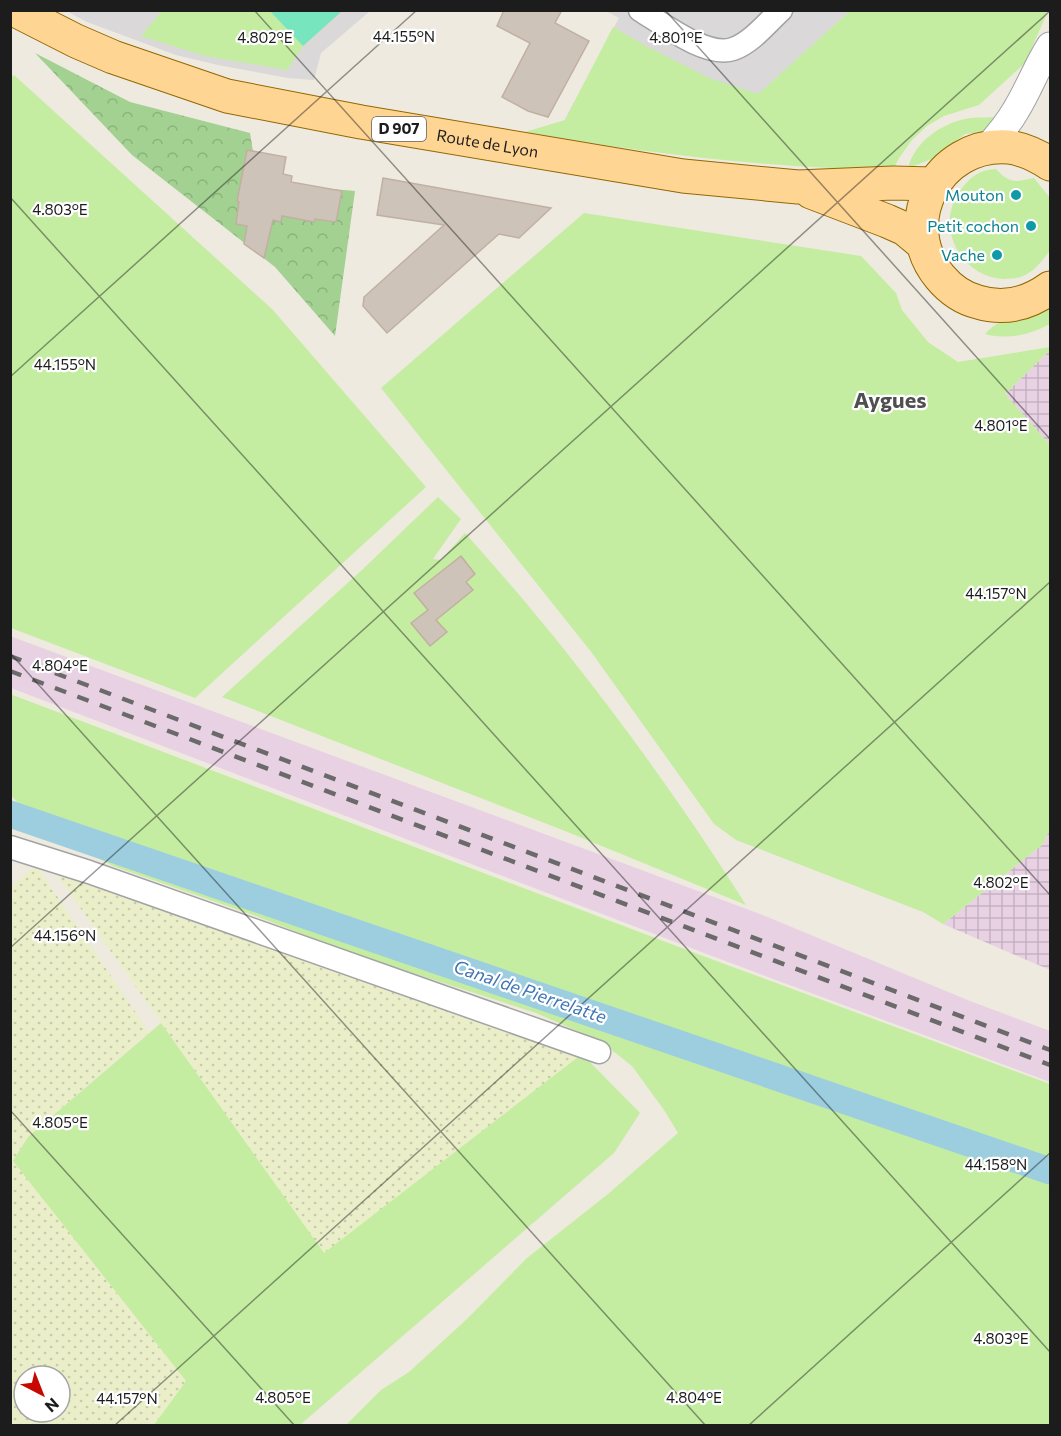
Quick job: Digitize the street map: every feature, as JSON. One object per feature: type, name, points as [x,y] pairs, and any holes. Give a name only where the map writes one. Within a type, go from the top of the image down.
[{"type":"main road","name":"Route de Lyon","points":[[15,10],[113,57],[227,96],[361,122],[683,176],[798,187],[893,183],[933,184]]},
{"type":"main road","points":[[1050,164],[1031,153],[1009,147],[987,148],[966,155],[948,167],[933,184],[922,213],[921,228],[923,244],[932,267],[948,287],[968,299],[990,306],[1014,305],[1037,298],[1050,288]]},
{"type":"main road","name":"Route de Lyon","points":[[798,187],[905,229],[923,244]]},
{"type":"street","points":[[640,10],[706,49],[720,52],[735,49],[746,42],[781,10]]},
{"type":"street","points":[[987,148],[1018,107],[1050,46]]},
{"type":"street","points":[[1050,158],[1050,164]]},
{"type":"street","points":[[10,846],[599,1052]]},
{"type":"shaded area","points":[[69,11],[370,11],[321,53],[314,80],[288,78],[176,55],[87,22]]},
{"type":"shaded area","points":[[606,11],[850,11],[759,94],[612,129],[565,119],[619,18]]},
{"type":"shaded area","points":[[1050,350],[1050,445],[1005,394]]},
{"type":"shaded area","points":[[10,636],[760,914],[970,1001],[1050,1031],[1050,1082],[712,956],[11,688]]},
{"type":"shaded area","points":[[1050,828],[1050,970],[943,924],[1043,844]]},
{"type":"green space","points":[[162,11],[270,11],[303,46],[287,70],[205,56],[141,36]]},
{"type":"green space","points":[[270,11],[342,11],[303,46]]},
{"type":"green space","points":[[850,11],[1048,11],[1025,63],[979,105],[944,116],[927,126],[912,140],[893,170],[755,163],[617,147],[525,132],[565,120],[613,27],[709,78],[758,94]]},
{"type":"green space","points":[[35,53],[130,102],[250,133],[258,182],[355,191],[335,336],[275,267],[132,155]]},
{"type":"green space","points":[[14,75],[273,310],[426,487],[195,698],[11,628],[10,78]]},
{"type":"green space","points":[[994,117],[992,125],[981,132],[965,134],[932,159],[908,168],[917,149],[940,128],[960,120]]},
{"type":"green space","points":[[996,169],[1013,181],[1034,178],[1050,198],[1049,252],[1033,270],[1024,276],[1004,279],[988,276],[974,269],[963,259],[955,246],[951,232],[950,217],[954,202],[962,188],[976,174]]},
{"type":"green space","points":[[584,213],[861,256],[896,293],[902,310],[928,342],[958,362],[1050,347],[1050,350],[1005,394],[1050,445],[1050,828],[1043,844],[943,924],[923,912],[736,840],[714,824],[592,653],[381,388]]},
{"type":"green space","points":[[1050,305],[1050,324],[1042,328],[1027,334],[1002,337],[985,334],[1007,319]]},
{"type":"green space","points":[[438,497],[461,519],[433,559],[441,560],[465,533],[541,621],[613,713],[682,808],[746,905],[565,831],[222,697],[363,569]]},
{"type":"green space","points":[[10,694],[703,956],[1050,1084],[1050,1425],[346,1425],[381,1390],[409,1372],[468,1318],[527,1258],[608,1194],[678,1133],[632,1066],[600,1041],[536,1013],[351,953],[256,916],[113,866],[37,825],[11,795]]},
{"type":"green space","points":[[36,865],[149,1032],[28,1137],[13,1161],[186,1381],[154,1425],[11,1425],[10,888]]},
{"type":"green space","points":[[50,865],[582,1054],[324,1254]]},
{"type":"green space","points":[[161,1023],[324,1253],[582,1054],[640,1113],[614,1153],[300,1425],[154,1425],[186,1381],[13,1161],[28,1137]]},
{"type":"building","points":[[504,10],[562,10],[555,23],[589,41],[548,117],[528,111],[502,97],[530,43],[497,26]]},
{"type":"building","points":[[247,150],[286,157],[283,174],[292,176],[291,182],[342,191],[336,222],[315,219],[314,222],[282,216],[281,222],[273,220],[264,258],[244,244],[247,226],[236,224],[239,202],[237,201]]},
{"type":"building","points":[[383,178],[551,208],[519,238],[499,234],[387,333],[363,306],[364,297],[444,225],[377,215]]},
{"type":"building","points":[[461,556],[475,574],[466,582],[473,590],[436,620],[447,632],[430,646],[411,623],[428,610],[414,593]]},
{"type":"waterway","name":"Canal de Pierrelatte","points":[[10,814],[1050,1171]]},
{"type":"railway","points":[[10,656],[1050,1050]]},
{"type":"railway","points":[[10,671],[1050,1065]]},
{"type":"place","name":"Mouton","points":[[1016,195]]},
{"type":"place","name":"Petit cochon","points":[[1031,226]]},
{"type":"place","name":"Vache","points":[[997,255]]},
{"type":"district","name":"Aygues","points":[[890,400]]}]
